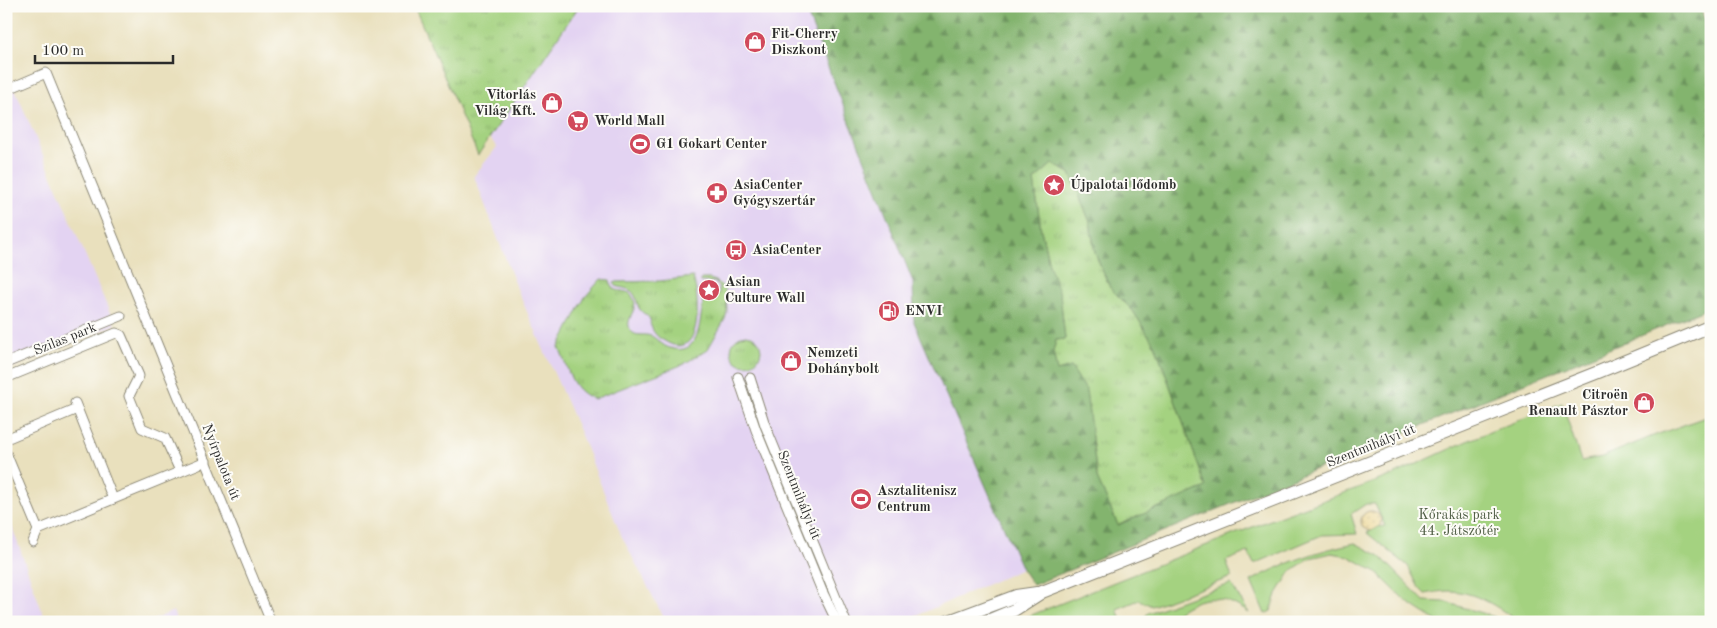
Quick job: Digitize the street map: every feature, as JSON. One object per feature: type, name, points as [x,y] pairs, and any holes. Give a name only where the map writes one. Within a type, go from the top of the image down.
[{"type":"main road","name":"Szentmihályi út","points":[[985,622],[1014,610],[1042,592],[1711,326]]},
{"type":"main road","name":"Szentmihályi út","points":[[946,622],[1016,596],[1042,592]]},
{"type":"street","name":"Nyírpalota út","points":[[6,90],[46,73],[146,313],[271,622]]},
{"type":"street","points":[[6,363],[121,316]]},
{"type":"street","name":"Szilas park","points":[[6,378],[116,333],[121,335],[139,376],[129,396],[142,428],[165,438],[180,471]]},
{"type":"street","name":"Szentmihályi út","points":[[738,377],[756,430],[822,591],[844,621]]},
{"type":"street","name":"Szentmihályi út","points":[[750,378],[765,425],[844,621]]},
{"type":"street","points":[[6,438],[76,406],[113,499]]},
{"type":"street","points":[[6,453],[38,530]]},
{"type":"street","points":[[33,542],[38,530],[206,461]]},
{"type":"shaded area","name":"World Mall","points":[[579,6],[804,6],[913,282],[914,322],[1022,569],[902,622],[666,622],[621,535],[581,435],[518,291],[474,176],[497,147],[490,138]]},
{"type":"shaded area","points":[[6,68],[115,325],[6,370]]},
{"type":"shaded area","points":[[6,510],[46,622],[6,622]]},
{"type":"shaded area","points":[[173,611],[177,622],[149,622]]},
{"type":"green space","points":[[414,6],[579,6],[478,155]]},
{"type":"green space","points":[[804,6],[1699,6],[1706,23],[1711,28],[1711,307],[1033,585],[1022,569],[914,322],[913,282]],"holes":[[[1052,164],[1070,173],[1090,222],[1095,253],[1110,288],[1133,311],[1156,347],[1206,487],[1118,525],[1097,478],[1086,390],[1071,367],[1057,371],[1053,352],[1056,340],[1065,339],[1060,294],[1049,265],[1041,230],[1034,180]]]},
{"type":"green space","points":[[1052,164],[1070,173],[1090,222],[1095,253],[1110,288],[1133,311],[1156,347],[1206,487],[1118,525],[1097,478],[1086,390],[1071,367],[1057,371],[1053,352],[1056,340],[1065,339],[1060,294],[1049,265],[1041,230],[1034,180]]},
{"type":"green space","points":[[693,277],[697,299],[696,326],[692,337],[686,344],[676,346],[657,336],[650,324],[649,318],[640,310],[633,293],[628,289],[616,286],[614,282],[660,281]]},
{"type":"green space","points":[[601,279],[610,280],[616,290],[629,293],[632,296],[635,305],[629,325],[632,332],[651,336],[664,346],[670,348],[687,348],[693,343],[699,329],[702,300],[719,294],[719,287],[716,282],[701,282],[701,279],[716,281],[723,287],[726,294],[727,312],[725,319],[708,349],[684,364],[594,399],[579,390],[571,378],[559,347],[585,297]]},
{"type":"green space","points":[[746,335],[752,336],[760,344],[760,356],[752,364],[746,365],[740,364],[732,356],[731,350],[732,344],[740,336]]},
{"type":"green space","name":"Kőrakás park 44. Játszótér","points":[[1562,403],[1581,461],[1602,457],[1711,415],[1711,622],[1519,622],[1486,601],[1468,594],[1448,591],[1425,594],[1419,588],[1408,566],[1367,533],[1378,527],[1385,526],[1375,504],[1366,504],[1351,514],[1357,534],[1322,535],[1254,564],[1248,552],[1226,561],[1232,577],[1152,606],[1139,600],[1117,609],[1122,622],[1014,622],[1265,522],[1393,475],[1467,441]]},
{"type":"green space","points":[[1355,543],[1380,556],[1424,601],[1445,602],[1495,617],[1500,622],[1438,622],[1407,602],[1375,571],[1348,556],[1332,553],[1310,558],[1291,571],[1275,597],[1271,611],[1265,614],[1251,581],[1276,568],[1302,558],[1328,549]]},
{"type":"green space","points":[[1231,584],[1249,613],[1223,600],[1207,599],[1189,605],[1164,622],[1141,622],[1148,613]]},
{"type":"sand","points":[[1371,511],[1378,514],[1381,521],[1378,528],[1371,531],[1364,528],[1361,521],[1364,514]]},
{"type":"place","name":"Fit-Cherry Diszkont","points":[[755,42]]},
{"type":"place","name":"Vitorlás Világ Kft.","points":[[552,103]]},
{"type":"place","name":"World Mall","points":[[578,121]]},
{"type":"place","name":"G1 Gokart Center","points":[[640,144]]},
{"type":"place","name":"Újpalotai lődomb","points":[[1054,185]]},
{"type":"place","name":"AsiaCenter Gyógyszertár","points":[[717,193]]},
{"type":"place","name":"AsiaCenter","points":[[736,250]]},
{"type":"place","name":"Asian Culture Wall","points":[[709,290]]},
{"type":"place","name":"ENVI","points":[[889,311]]},
{"type":"place","name":"Nemzeti Dohánybolt","points":[[791,361]]},
{"type":"place","name":"Citroën Renault Pásztor","points":[[1644,403]]},
{"type":"place","name":"Asztalitenisz Centrum","points":[[861,499]]}]
